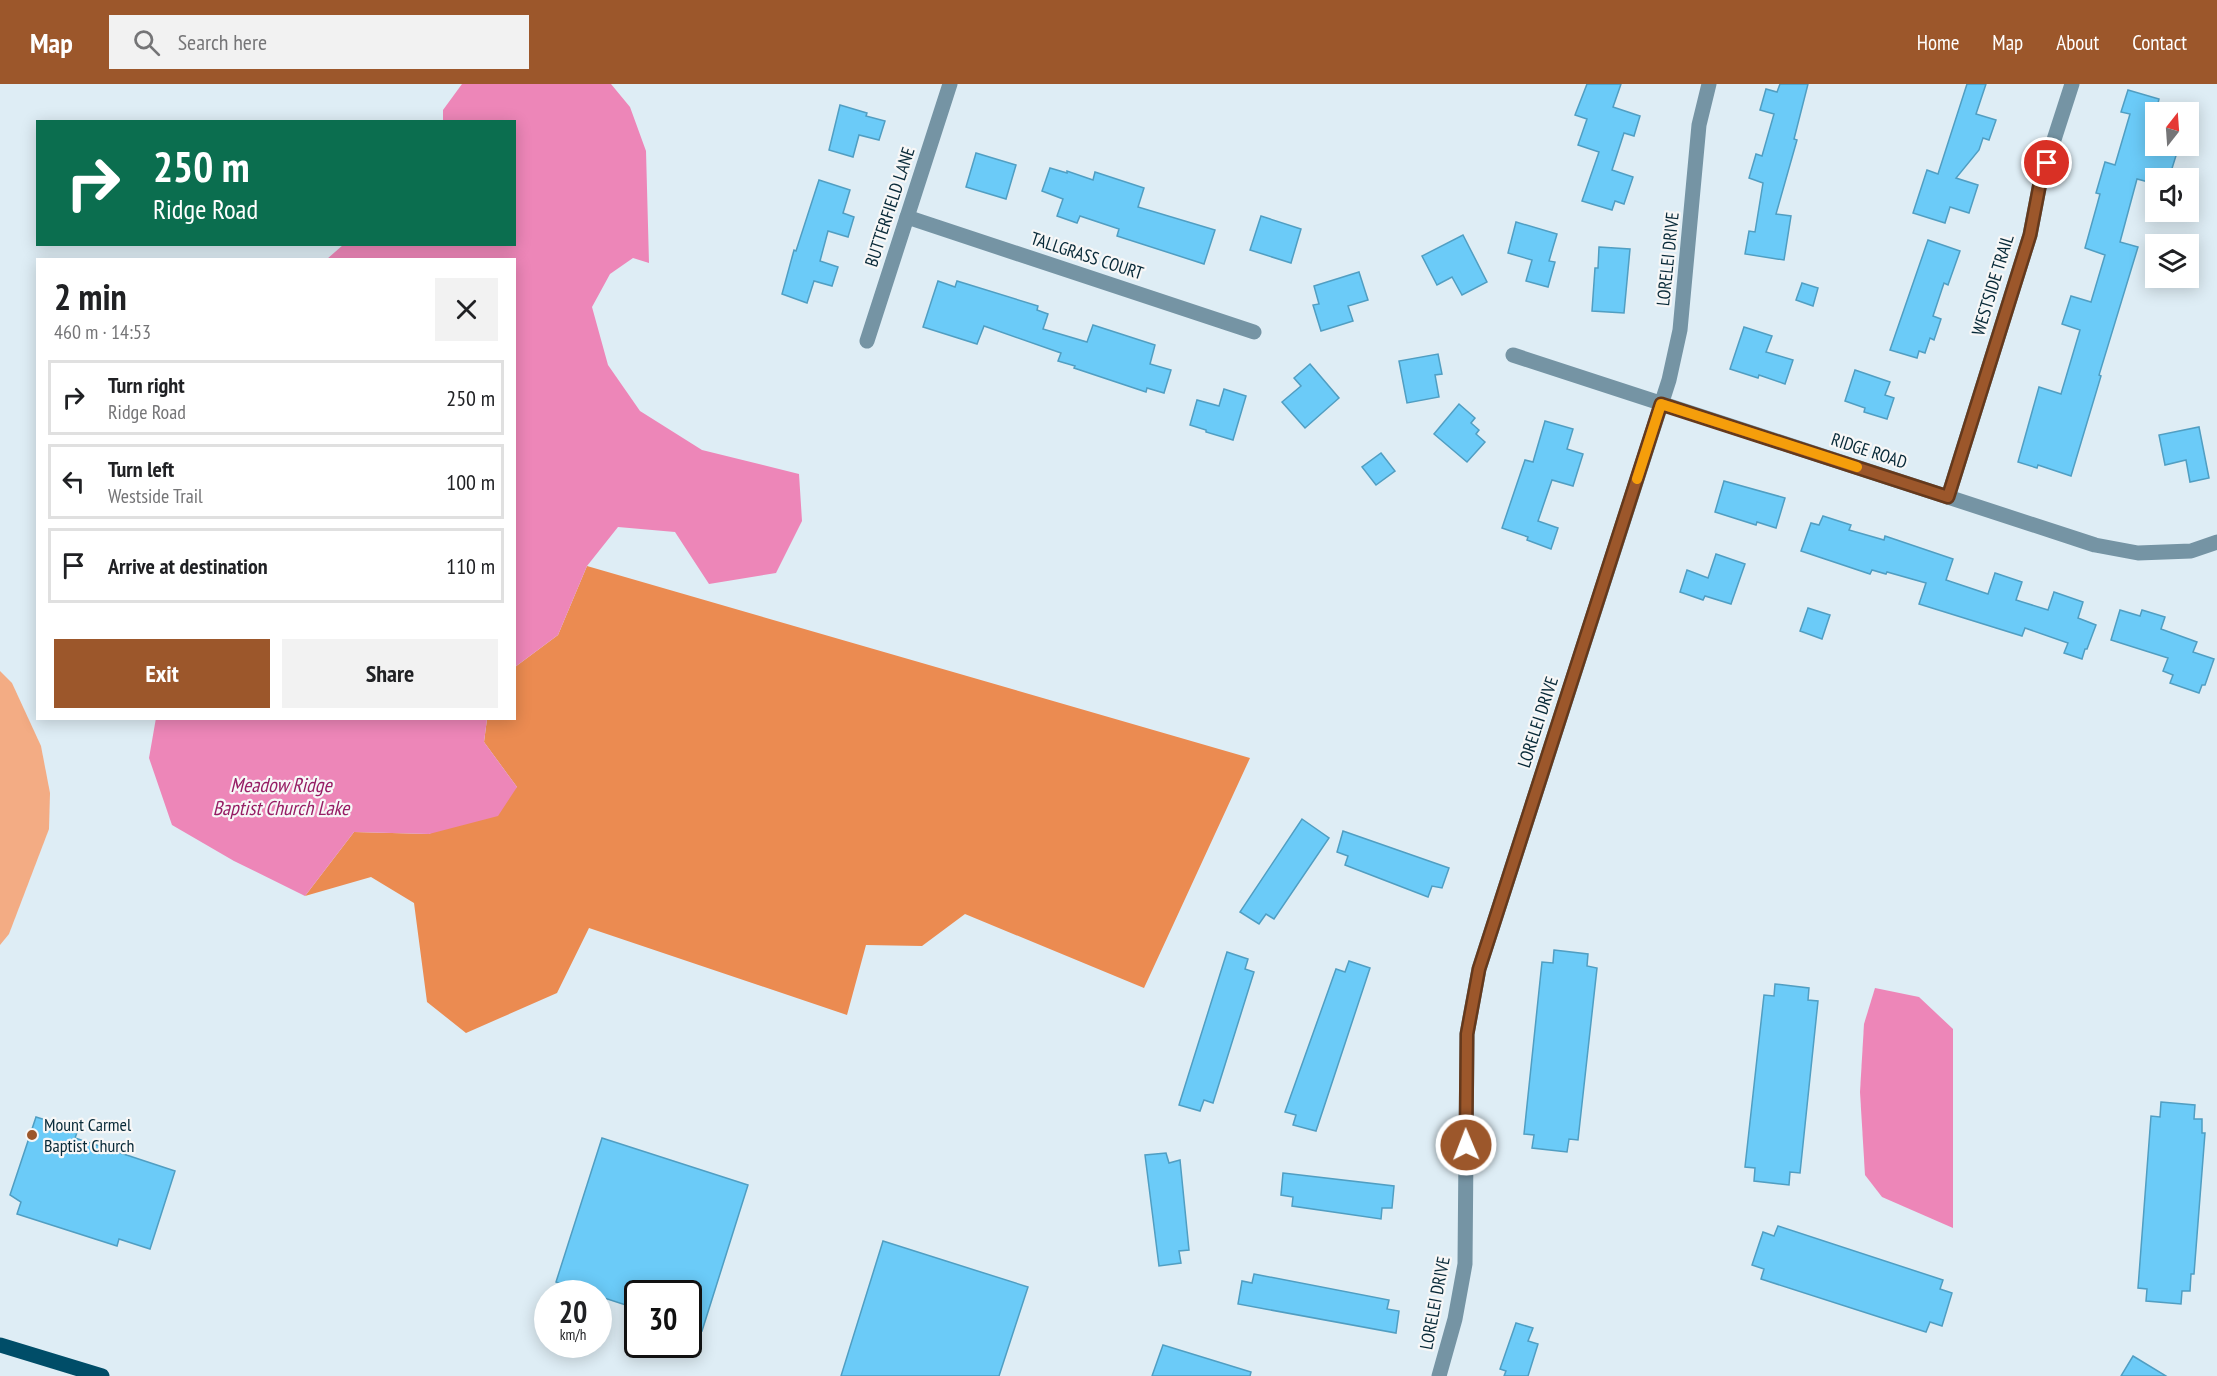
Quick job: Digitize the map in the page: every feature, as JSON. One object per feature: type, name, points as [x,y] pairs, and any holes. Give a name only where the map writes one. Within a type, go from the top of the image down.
[{"type":"main road","points":[[0,1345],[102,1376]]},
{"type":"street","name":"BUTTERFIELD LANE","points":[[867,341],[950,84]]},
{"type":"street","name":"LORELEI DRIVE","points":[[1439,1376],[1455,1319],[1465,1264],[1467,1034],[1479,969],[1669,380],[1680,330],[1700,125],[1708,84]]},
{"type":"street","name":"WESTSIDE TRAIL","points":[[1948,497],[2030,235],[2040,183],[2072,84]]},
{"type":"street","name":"TALLGRASS COURT","points":[[907,217],[1254,332]]},
{"type":"street","name":"RIDGE ROAD","points":[[1513,356],[2095,545],[2138,553],[2191,551],[2217,542]]},
{"type":"shaded area","points":[[587,566],[1250,758],[1144,988],[965,914],[922,946],[866,945],[847,1015],[589,928],[557,993],[466,1033],[427,1002],[414,903],[371,877],[305,896],[354,832],[429,834],[517,787],[484,742],[487,720],[516,720],[516,666],[558,635]]},
{"type":"shaded area","points":[[0,671],[12,683],[41,746],[50,793],[49,829],[9,934],[0,945]]},
{"type":"water","points":[[462,84],[611,84],[630,107],[646,151],[649,263],[633,258],[610,274],[592,307],[608,365],[640,411],[702,450],[799,474],[802,521],[776,573],[709,584],[675,532],[618,527],[587,566],[558,635],[516,666],[516,258],[328,258],[342,246],[516,246],[516,120],[443,120],[443,110]]},
{"type":"water","name":"Meadow Ridge Baptist Church Lake","points":[[156,720],[487,720],[484,742],[517,787],[498,816],[429,834],[354,832],[305,896],[234,861],[172,825],[149,758]]},
{"type":"water","points":[[1875,988],[1919,997],[1953,1029],[1953,1228],[1882,1197],[1865,1175],[1860,1092],[1864,1024]]},
{"type":"building","points":[[1587,84],[1621,84],[1613,107],[1640,116],[1634,136],[1624,133],[1612,170],[1633,177],[1624,204],[1615,201],[1612,210],[1582,201],[1599,152],[1578,145],[1587,119],[1575,115]]},
{"type":"building","points":[[1780,84],[1808,84],[1794,139],[1797,140],[1776,214],[1791,216],[1784,260],[1745,254],[1749,231],[1755,232],[1763,183],[1749,178],[1756,154],[1762,156],[1774,114],[1760,110],[1766,89],[1777,92]]},
{"type":"building","points":[[1967,84],[1986,84],[1976,114],[1996,120],[1989,140],[1983,138],[1979,150],[1956,178],[1978,185],[1969,213],[1950,207],[1945,223],[1913,213],[1927,170],[1938,174]]},
{"type":"building","points":[[2128,90],[2159,99],[2158,102],[2145,102],[2145,156],[2176,156],[2172,168],[2145,168],[2145,181],[2137,179],[2120,242],[2138,247],[2071,476],[2038,465],[2037,468],[2018,462],[2039,387],[2061,394],[2080,330],[2062,324],[2071,296],[2091,302],[2105,255],[2085,248],[2100,194],[2096,193],[2105,162],[2115,165],[2130,114],[2121,112]]},
{"type":"building","points":[[840,105],[885,121],[879,140],[859,135],[853,157],[829,150]]},
{"type":"building","points":[[976,153],[1016,165],[1006,199],[966,187]]},
{"type":"building","points":[[1050,168],[1093,180],[1095,172],[1144,188],[1138,207],[1215,230],[1204,264],[1117,236],[1119,229],[1080,216],[1077,223],[1057,216],[1063,199],[1042,191]]},
{"type":"building","points":[[819,180],[850,190],[843,213],[854,217],[848,237],[828,231],[820,261],[838,267],[832,286],[814,281],[807,303],[782,294],[794,250],[796,251]]},
{"type":"building","points":[[1261,216],[1301,229],[1291,263],[1250,250]]},
{"type":"building","points":[[1516,222],[1557,234],[1549,261],[1555,262],[1548,287],[1526,281],[1532,260],[1508,253]]},
{"type":"building","points":[[1463,235],[1487,282],[1462,295],[1452,277],[1437,285],[1422,256]]},
{"type":"building","points":[[1928,240],[1960,251],[1948,285],[1944,283],[1933,316],[1941,319],[1934,340],[1930,338],[1925,353],[1919,351],[1917,358],[1890,350]]},
{"type":"building","points":[[1599,247],[1630,249],[1624,313],[1592,311]]},
{"type":"building","points":[[1359,272],[1368,300],[1348,306],[1353,321],[1321,331],[1313,305],[1319,304],[1314,286]]},
{"type":"building","points":[[938,281],[955,287],[957,281],[1038,306],[1037,310],[1048,314],[1043,329],[1087,342],[1093,325],[1155,345],[1150,364],[1171,370],[1164,393],[1147,388],[1146,392],[1074,368],[1075,366],[1058,361],[1061,353],[984,326],[977,344],[923,327]]},
{"type":"building","points":[[1802,283],[1818,288],[1813,306],[1796,300]]},
{"type":"building","points":[[1744,327],[1772,336],[1766,352],[1793,360],[1785,384],[1759,375],[1758,378],[1730,369]]},
{"type":"building","points":[[1438,354],[1442,374],[1435,375],[1439,397],[1407,403],[1399,361]]},
{"type":"building","points":[[1310,364],[1339,398],[1305,428],[1282,402],[1301,386],[1294,378]]},
{"type":"building","points":[[1855,370],[1890,382],[1885,395],[1894,398],[1887,419],[1864,412],[1865,408],[1845,401]]},
{"type":"building","points":[[1224,389],[1246,396],[1233,440],[1190,425],[1197,400],[1219,406]]},
{"type":"building","points":[[1459,404],[1475,418],[1471,423],[1479,430],[1476,434],[1485,442],[1467,462],[1434,434]]},
{"type":"building","points":[[1545,421],[1573,429],[1567,449],[1583,454],[1573,486],[1552,480],[1538,521],[1558,528],[1551,549],[1527,540],[1528,537],[1502,528],[1525,460],[1533,462]]},
{"type":"building","points":[[2199,427],[2209,478],[2190,482],[2186,460],[2165,465],[2159,435]]},
{"type":"building","points":[[1381,453],[1395,471],[1376,485],[1362,467]]},
{"type":"building","points":[[1724,481],[1785,498],[1776,528],[1757,522],[1756,525],[1715,512]]},
{"type":"building","points":[[1823,516],[1851,525],[1849,530],[1884,540],[1885,536],[1953,559],[1946,580],[1988,594],[1995,573],[2022,582],[2016,600],[2048,610],[2054,592],[2083,602],[2078,618],[2096,625],[2082,659],[2064,653],[2068,643],[2025,628],[2022,636],[1919,604],[1926,583],[1887,572],[1886,574],[1872,570],[1870,574],[1801,551],[1811,523],[1819,525]]},
{"type":"building","points":[[1716,554],[1745,564],[1731,604],[1705,596],[1703,600],[1680,592],[1687,570],[1708,578]]},
{"type":"building","points":[[1808,608],[1830,615],[1822,639],[1800,631]]},
{"type":"building","points":[[2120,610],[2140,616],[2142,610],[2165,617],[2161,629],[2197,642],[2193,652],[2214,659],[2205,685],[2202,685],[2199,693],[2170,683],[2173,675],[2163,671],[2168,658],[2111,640]]},
{"type":"building","points":[[1302,819],[1329,838],[1274,919],[1266,914],[1259,924],[1240,912]]},
{"type":"building","points":[[1343,831],[1449,868],[1442,888],[1432,886],[1428,897],[1345,865],[1348,856],[1337,852]]},
{"type":"building","points":[[1554,950],[1588,954],[1587,966],[1597,968],[1578,1140],[1569,1139],[1567,1152],[1532,1148],[1534,1135],[1524,1134],[1542,962],[1553,963]]},
{"type":"building","points":[[1227,952],[1248,959],[1245,969],[1254,972],[1213,1103],[1204,1100],[1200,1111],[1179,1105]]},
{"type":"building","points":[[1349,961],[1370,968],[1316,1131],[1293,1125],[1296,1115],[1285,1112],[1336,969],[1345,972]]},
{"type":"building","points":[[1775,984],[1809,988],[1808,1000],[1818,1001],[1800,1173],[1790,1172],[1789,1185],[1754,1181],[1755,1168],[1745,1167],[1764,995],[1774,996]]},
{"type":"building","points":[[2161,1102],[2195,1105],[2194,1119],[2202,1119],[2202,1133],[2205,1133],[2194,1274],[2191,1274],[2190,1291],[2182,1291],[2181,1304],[2146,1301],[2147,1289],[2138,1288],[2151,1116],[2160,1117]]},
{"type":"building","points":[[36,1117],[78,1130],[75,1138],[175,1171],[150,1249],[119,1239],[117,1246],[17,1214],[21,1202],[10,1195]]},
{"type":"building","points":[[602,1138],[748,1185],[702,1331],[702,1280],[624,1280],[624,1304],[612,1301],[612,1280],[557,1280]]},
{"type":"building","points":[[1166,1153],[1169,1163],[1180,1160],[1189,1250],[1179,1251],[1181,1263],[1159,1266],[1145,1155]]},
{"type":"building","points":[[1283,1173],[1394,1186],[1392,1208],[1382,1208],[1381,1219],[1292,1206],[1293,1197],[1281,1195]]},
{"type":"building","points":[[1778,1226],[1943,1280],[1940,1289],[1952,1293],[1942,1326],[1930,1322],[1926,1332],[1761,1279],[1764,1269],[1752,1265],[1763,1232],[1774,1236]]},
{"type":"building","points":[[883,1241],[1028,1287],[999,1376],[841,1376]]},
{"type":"building","points":[[1254,1274],[1389,1300],[1387,1309],[1399,1311],[1396,1333],[1238,1304],[1242,1281],[1252,1283]]},
{"type":"building","points":[[1516,1323],[1533,1328],[1528,1341],[1538,1344],[1528,1376],[1504,1376],[1506,1371],[1500,1369]]},
{"type":"building","points":[[1163,1345],[1251,1372],[1250,1376],[1152,1376]]},
{"type":"building","points":[[2133,1356],[2166,1376],[2121,1376]]},
{"type":"slow traffic","points":[[1637,479],[1661,404],[1857,467]]},
{"type":"place","name":"Mount Carmel Baptist Church","points":[[32,1135]]},
{"type":"route","points":[[1466,1145],[1467,1034],[1479,969],[1661,404],[1948,497],[2030,235],[2040,183],[2047,163]]}]
